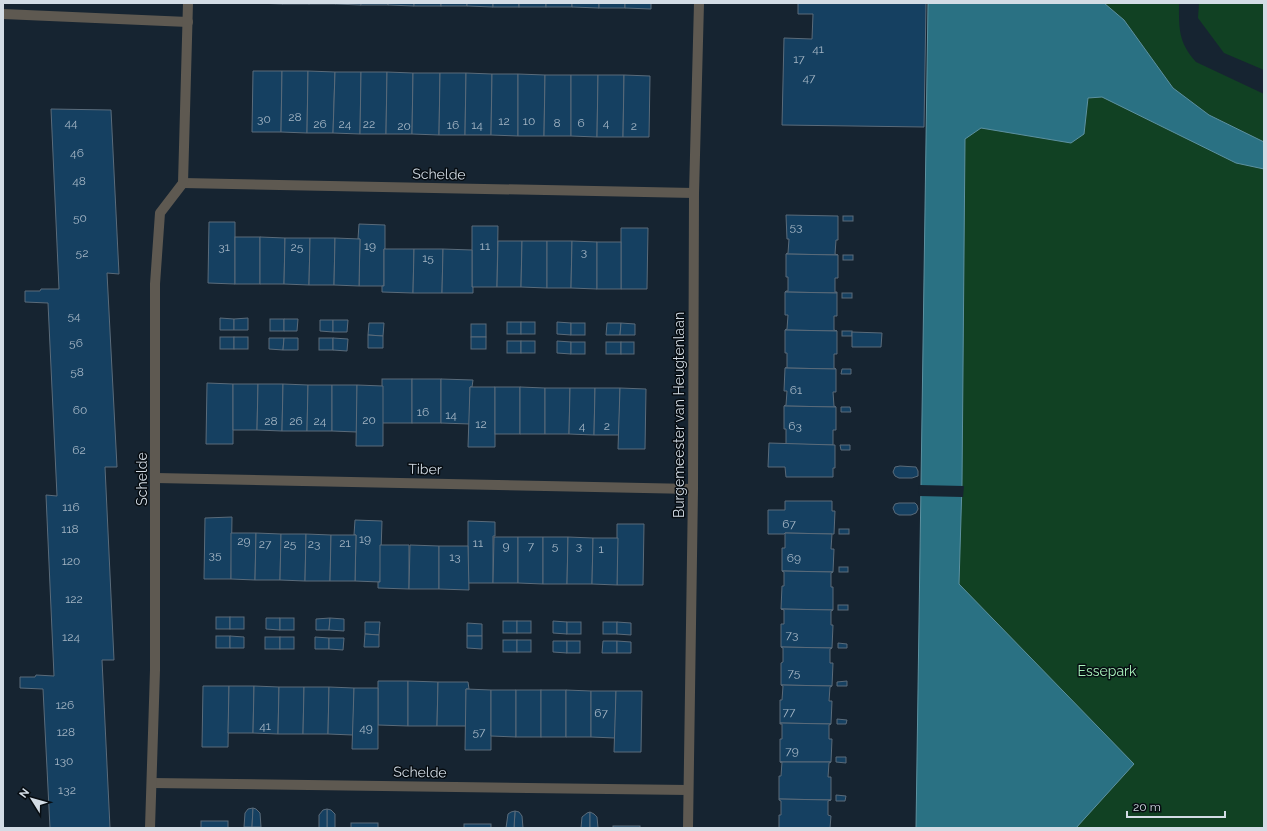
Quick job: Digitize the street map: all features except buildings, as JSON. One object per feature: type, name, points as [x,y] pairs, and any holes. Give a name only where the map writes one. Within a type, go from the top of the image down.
[{"type":"street","points":[[183,183],[188,3]]},
{"type":"street","name":"Burgemeester van Heugtenlaan","points":[[688,828],[693,489],[694,193],[698,3]]},
{"type":"street","points":[[3,14],[188,22]]},
{"type":"street","name":"Schelde","points":[[150,828],[155,670],[155,284],[160,213],[183,183],[694,193]]},
{"type":"street","name":"Tiber","points":[[156,478],[693,489]]},
{"type":"street","name":"Schelde","points":[[152,783],[688,790]]},
{"type":"green space","points":[[1104,3],[1179,3],[1179,20],[1183,41],[1190,55],[1196,62],[1264,94],[1264,142],[1209,115],[1173,88],[1124,20]]},
{"type":"green space","points":[[1199,3],[1264,3],[1264,70],[1224,53],[1198,18]]},
{"type":"green space","name":"Essepark","points":[[958,12],[1264,157],[1264,828],[948,828]]},
{"type":"water","points":[[928,3],[1104,3],[1124,20],[1173,88],[1209,115],[1264,142],[1264,169],[1236,163],[1102,97],[1088,98],[1084,134],[1071,143],[981,128],[965,139],[962,484],[959,584],[1134,764],[1076,828],[916,828]]},
{"type":"pier","points":[[919,485],[964,486],[963,497],[918,496]]}]
